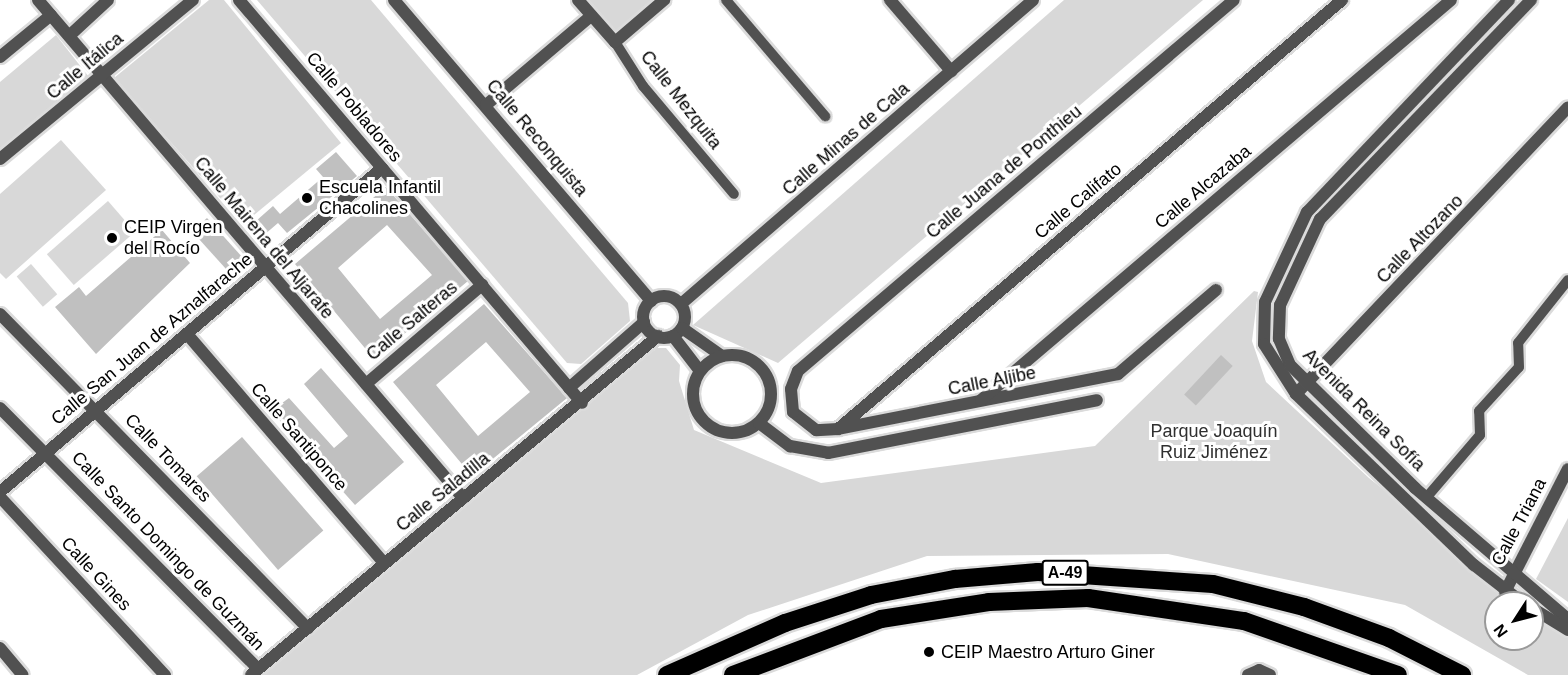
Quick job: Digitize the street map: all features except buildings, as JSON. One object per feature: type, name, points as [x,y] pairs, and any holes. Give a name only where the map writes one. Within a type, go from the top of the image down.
[{"type":"highway","name":"A-49","points":[[667,675],[744,639],[871,595],[955,579],[1038,572],[1127,574],[1224,587],[1304,607],[1389,638],[1462,675]]},
{"type":"highway","name":"A-49","points":[[733,675],[881,619],[989,602],[1088,598],[1244,621],[1398,675]]},
{"type":"street","name":"Calle Mairena del Aljarafe","points":[[38,0],[463,498]]},
{"type":"street","name":"Calle Itálica","points":[[69,36],[108,0]]},
{"type":"street","name":"Calle Itálica","points":[[0,159],[193,0]]},
{"type":"street","name":"Calle Pobladores","points":[[239,0],[582,403]]},
{"type":"street","name":"Calle Reconquista","points":[[394,0],[651,301]]},
{"type":"street","name":"Calle Mezquita","points":[[578,0],[615,42],[643,86],[734,194]]},
{"type":"street","points":[[615,42],[664,0]]},
{"type":"street","points":[[726,0],[825,116]]},
{"type":"street","points":[[890,0],[951,71]]},
{"type":"street","name":"Calle Minas de Cala","points":[[681,304],[1034,0]]},
{"type":"street","name":"Calle Juana de Ponthieu","points":[[798,371],[1234,0]]},
{"type":"street","name":"Calle Califato","points":[[838,429],[1342,0]]},
{"type":"street","name":"Calle Alcazaba","points":[[979,402],[1451,0]]},
{"type":"street","name":"Avenida Reina Sofía","points":[[1504,591],[1296,394],[1264,345],[1265,302],[1307,212],[1509,0]]},
{"type":"street","name":"Avenida Reina Sofía","points":[[1531,0],[1320,219],[1280,305],[1279,339],[1290,365],[1426,498],[1510,575],[1568,619]]},
{"type":"street","points":[[0,57],[51,15]]},
{"type":"street","points":[[486,105],[591,16]]},
{"type":"street","name":"Calle Altozano","points":[[1296,394],[1568,107]]},
{"type":"street","name":"Calle San Juan de Aznalfarache","points":[[0,492],[382,168]]},
{"type":"street","points":[[1426,498],[1480,435],[1479,411],[1519,367],[1518,343],[1568,280]]},
{"type":"street","name":"Calle Salteras","points":[[366,384],[482,285]]},
{"type":"street","name":"Calle Aljibe","points":[[798,371],[791,389],[792,412],[816,430],[838,429],[979,402],[1118,374],[1216,290]]},
{"type":"street","points":[[569,388],[644,322],[651,301],[663,296],[681,304],[677,332],[700,371]]},
{"type":"street","name":"Calle Tomares","points":[[0,314],[308,628]]},
{"type":"street","points":[[644,322],[658,336],[677,332],[722,356],[748,357],[767,375],[771,400],[759,423],[729,433],[702,419],[693,395],[700,371],[722,356]]},
{"type":"street","name":"Calle Santiponce","points":[[187,334],[384,563]]},
{"type":"street","name":"Calle Saladilla","points":[[254,672],[463,498],[582,403],[658,336]]},
{"type":"street","points":[[759,423],[790,446],[828,453],[1097,400]]},
{"type":"street","name":"Calle Santo Domingo de Guzmán","points":[[0,408],[46,453],[254,672]]},
{"type":"street","name":"Calle Triana","points":[[1505,591],[1510,575],[1568,469]]},
{"type":"street","name":"Calle Gines","points":[[0,497],[165,675]]},
{"type":"street","points":[[1544,615],[1568,630]]},
{"type":"street","points":[[0,648],[23,675]]},
{"type":"street","points":[[1248,675],[1259,670],[1270,675]]},
{"type":"green space","points":[[209,0],[224,0],[341,143],[243,224],[114,78]]},
{"type":"green space","points":[[257,0],[371,0],[628,303],[630,321],[581,364],[567,363]]},
{"type":"green space","points":[[586,0],[656,0],[616,35]]},
{"type":"green space","points":[[1064,0],[1203,0],[778,363],[693,325]]},
{"type":"green space","points":[[56,35],[89,77],[0,152],[0,82]]},
{"type":"green space","points":[[61,140],[106,190],[6,279],[0,273],[0,194]]},
{"type":"green space","points":[[108,201],[135,232],[74,285],[47,254]]},
{"type":"green space","points":[[31,264],[57,294],[43,307],[17,276]]},
{"type":"green space","name":"Parque Joaquín Ruiz Jiménez","points":[[1254,291],[1258,292],[1252,341],[1266,382],[1369,478],[1511,591],[1484,591],[1484,650],[1405,605],[1168,554],[927,556],[748,615],[637,675],[262,675],[657,348],[666,348],[680,365],[679,381],[694,430],[821,483],[1095,446]]},
{"type":"green space","points":[[1568,518],[1568,602],[1536,579]]},
{"type":"green space","points":[[1544,618],[1568,637],[1568,675],[1528,675],[1486,651],[1544,651]]},
{"type":"place","name":"Escuela Infantil Chacolines","points":[[307,198]]},
{"type":"place","name":"CEIP Virgen del Rocío","points":[[112,238]]},
{"type":"place","name":"CEIP Maestro Arturo Giner","points":[[929,652]]}]
